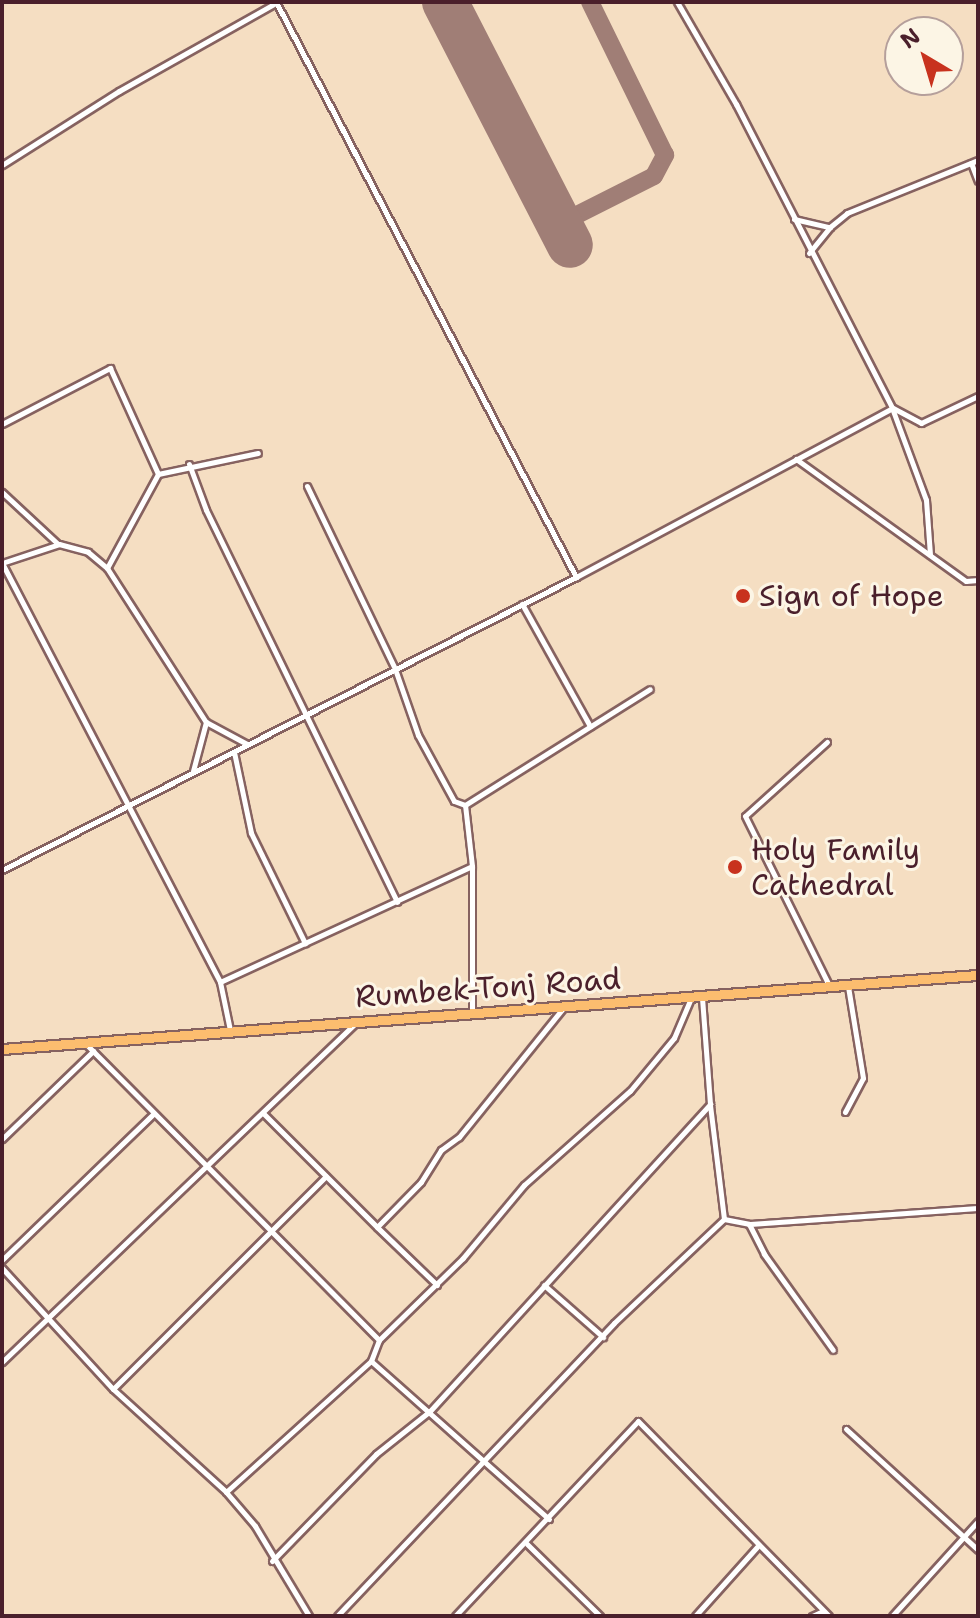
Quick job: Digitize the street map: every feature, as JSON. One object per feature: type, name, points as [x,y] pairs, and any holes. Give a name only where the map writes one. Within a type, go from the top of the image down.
[{"type":"main road","name":"Rumbek-Tonj Road","points":[[2,1049],[978,975]]},
{"type":"street","points":[[677,2],[736,104],[809,253],[892,408],[926,500],[930,555]]},
{"type":"street","points":[[2,165],[119,91],[276,3],[576,577]]},
{"type":"street","points":[[809,253],[830,227],[847,213],[978,160]]},
{"type":"street","points":[[971,163],[978,181]]},
{"type":"street","points":[[793,219],[830,227]]},
{"type":"street","points":[[2,424],[110,368],[158,474]]},
{"type":"street","points":[[892,408],[921,423],[978,396]]},
{"type":"street","points":[[2,870],[576,577],[892,408]]},
{"type":"street","points":[[107,568],[158,474],[189,464],[258,453]]},
{"type":"street","points":[[796,459],[966,581],[978,580]]},
{"type":"street","points":[[189,464],[206,510],[309,713],[397,902]]},
{"type":"street","points":[[307,486],[395,669],[418,735],[454,801],[465,805]]},
{"type":"street","points":[[2,492],[59,544],[88,552],[107,568],[206,722],[248,744]]},
{"type":"street","points":[[59,544],[3,562],[220,982],[230,1030]]},
{"type":"street","points":[[522,604],[590,726]]},
{"type":"street","points":[[465,805],[650,689]]},
{"type":"street","points":[[193,772],[206,722]]},
{"type":"street","points":[[827,742],[745,816],[830,986]]},
{"type":"street","points":[[234,752],[251,833],[305,943]]},
{"type":"street","points":[[465,805],[472,866],[472,1014]]},
{"type":"street","points":[[220,982],[472,866]]},
{"type":"street","points":[[845,1112],[863,1078],[848,985]]},
{"type":"street","points":[[696,997],[724,1219]]},
{"type":"street","points":[[226,1492],[371,1361],[379,1340],[437,1285],[524,1185],[630,1091],[674,1038],[696,997]]},
{"type":"street","points":[[377,1227],[421,1182],[441,1150],[459,1137],[565,1006]]},
{"type":"street","points":[[2,1362],[49,1322],[357,1022]]},
{"type":"street","points":[[85,1043],[379,1340]]},
{"type":"street","points":[[2,1139],[93,1051]]},
{"type":"street","points":[[272,1561],[376,1454],[430,1411],[710,1104]]},
{"type":"street","points":[[2,1260],[153,1114]]},
{"type":"street","points":[[264,1114],[437,1285]]},
{"type":"street","points":[[113,1389],[326,1176]]},
{"type":"street","points":[[724,1219],[749,1224],[978,1208]]},
{"type":"street","points":[[337,1616],[603,1337],[724,1219]]},
{"type":"street","points":[[749,1224],[764,1254],[833,1350]]},
{"type":"street","points":[[2,1268],[113,1389],[226,1492],[255,1526],[272,1561],[309,1616]]},
{"type":"street","points":[[544,1285],[603,1337]]},
{"type":"street","points":[[371,1361],[549,1519]]},
{"type":"street","points":[[455,1616],[527,1544],[638,1421],[757,1547],[829,1616]]},
{"type":"street","points":[[846,1429],[978,1550]]},
{"type":"street","points":[[892,1616],[978,1521]]},
{"type":"street","points":[[527,1544],[600,1616]]},
{"type":"street","points":[[695,1616],[757,1547]]},
{"type":"street","points":[[812,1616],[823,1611]]},
{"type":"taxiway","points":[[559,224],[654,176],[665,155],[590,2]]},
{"type":"runway","points":[[445,2],[570,245]]},
{"type":"place","name":"Sign of Hope","points":[[743,596]]},
{"type":"place","name":"Holy Family Cathedral","points":[[735,867]]}]
